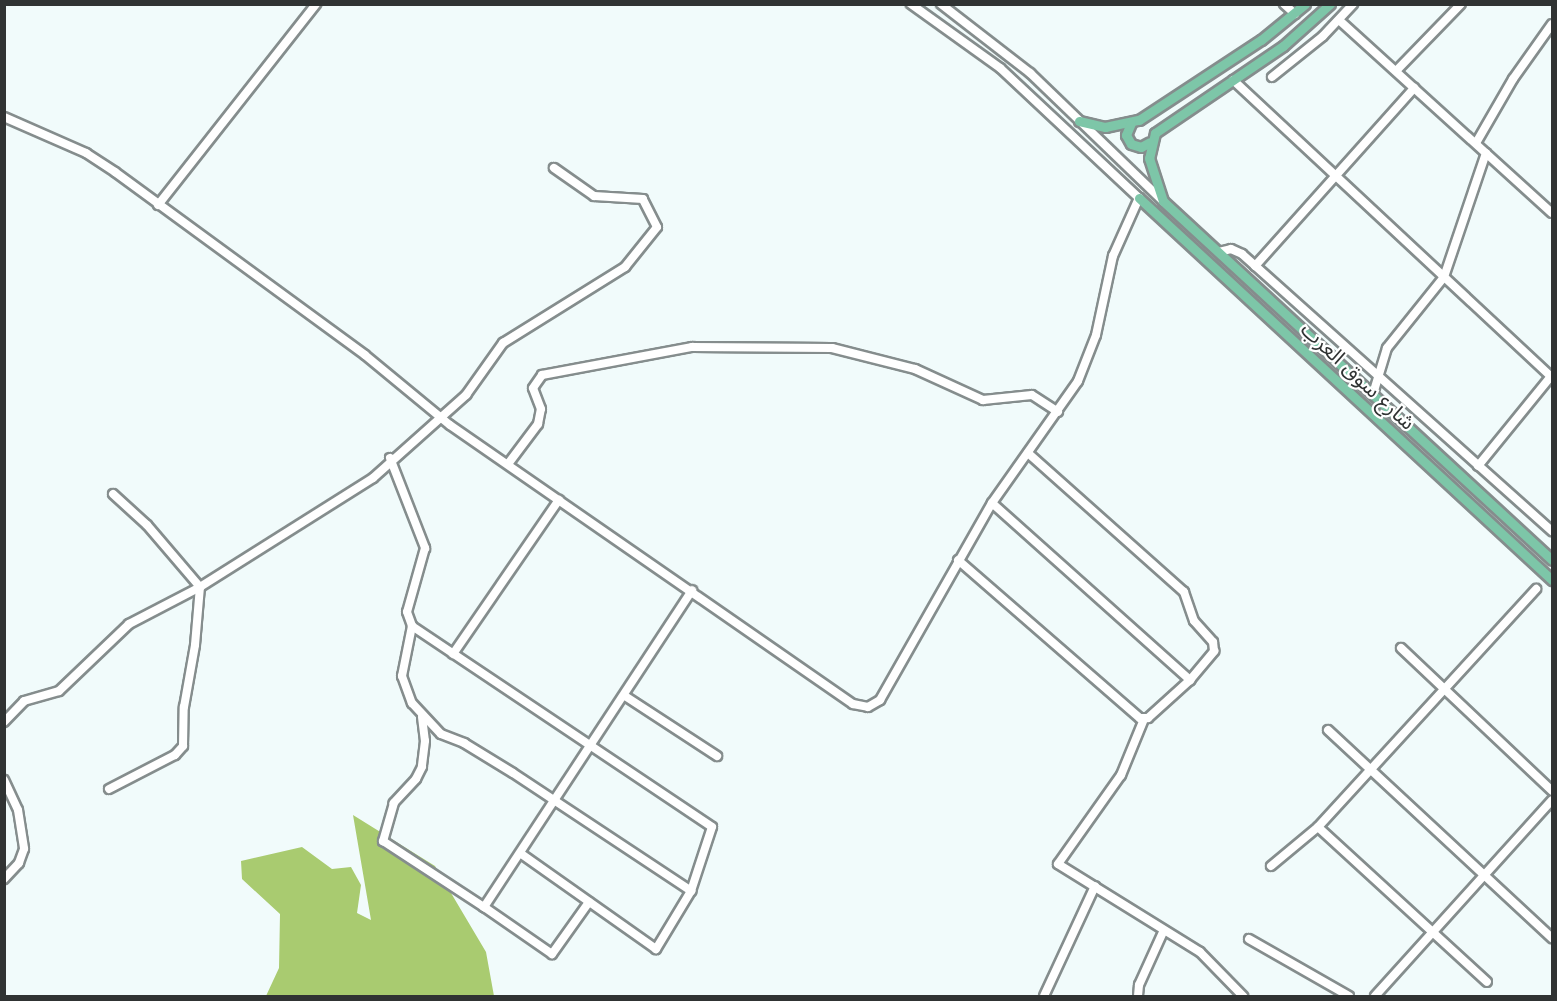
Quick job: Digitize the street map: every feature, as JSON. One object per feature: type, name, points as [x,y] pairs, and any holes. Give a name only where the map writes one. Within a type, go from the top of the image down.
[{"type":"main road","points":[[1079,121],[1104,127],[1131,123],[1244,52],[1305,4]]},
{"type":"main road","points":[[1131,123],[1126,135],[1131,144],[1141,147],[1150,142],[1160,130],[1283,46],[1330,4]]},
{"type":"main road","points":[[1150,142],[1149,158],[1162,201],[1552,560]]},
{"type":"main road","name":"شارع سوق العرب","points":[[1139,198],[1552,580]]},
{"type":"street","points":[[158,205],[316,4]]},
{"type":"street","points":[[4,117],[86,153],[364,355],[440,417],[854,704],[868,708],[883,696],[958,560],[992,504],[1058,412],[1089,358],[1113,256],[1139,198],[1000,68],[911,4]]},
{"type":"street","points":[[941,4],[1004,51],[1162,201]]},
{"type":"street","points":[[1284,4],[1295,14]]},
{"type":"street","points":[[1272,77],[1339,20],[1353,4]]},
{"type":"street","points":[[1396,71],[1461,4]]},
{"type":"street","points":[[1339,20],[1552,213]]},
{"type":"street","points":[[1476,143],[1551,29]]},
{"type":"street","points":[[1233,80],[1552,376],[1478,466]]},
{"type":"street","points":[[1255,266],[1414,88]]},
{"type":"street","points":[[1373,394],[1391,342],[1444,277],[1486,153]]},
{"type":"street","points":[[4,722],[24,701],[59,691],[129,624],[200,587],[373,478],[390,458],[466,395],[504,343],[625,267],[657,227],[643,199],[594,196],[554,168]]},
{"type":"street","points":[[1219,252],[1235,250],[1255,266],[1552,531]]},
{"type":"street","points":[[508,464],[538,424],[541,409],[533,388],[535,380],[542,375],[692,347],[832,348],[915,369],[983,400],[1032,395],[1058,412]]},
{"type":"street","points":[[1028,453],[1187,596],[1194,621],[1214,646],[1190,680],[1144,719],[1121,775],[1058,864],[1200,952],[1243,996]]},
{"type":"street","points":[[390,458],[400,475],[425,548],[407,612],[412,626],[402,675],[407,694],[422,716],[441,734],[503,767],[554,804],[691,891]]},
{"type":"street","points":[[108,789],[175,755],[183,746],[184,707],[195,645],[200,587],[147,525],[113,494]]},
{"type":"street","points":[[453,654],[559,500]]},
{"type":"street","points":[[992,504],[1190,680]]},
{"type":"street","points":[[958,560],[1144,719]]},
{"type":"street","points":[[1271,866],[1318,827],[1536,589]]},
{"type":"street","points":[[483,907],[554,804],[692,590]]},
{"type":"street","points":[[412,626],[590,748],[712,827],[691,891],[656,949],[520,853]]},
{"type":"street","points":[[1401,648],[1552,791]]},
{"type":"street","points":[[625,696],[717,756]]},
{"type":"street","points":[[422,716],[422,766],[416,779],[394,803],[383,841],[552,954],[589,902]]},
{"type":"street","points":[[1328,730],[1552,938]]},
{"type":"street","points":[[4,780],[18,810],[24,849],[20,863],[4,879]]},
{"type":"street","points":[[1375,996],[1552,800]]},
{"type":"street","points":[[1318,827],[1432,934],[1487,982]]},
{"type":"street","points":[[1044,996],[1095,886]]},
{"type":"street","points":[[1138,996],[1139,985],[1164,930]]},
{"type":"street","points":[[1249,939],[1349,996]]},
{"type":"green space","points":[[353,815],[435,866],[486,952],[494,996],[266,996],[279,968],[280,914],[242,879],[241,861],[302,847],[332,869],[351,867],[361,885],[357,913],[371,920]]}]
